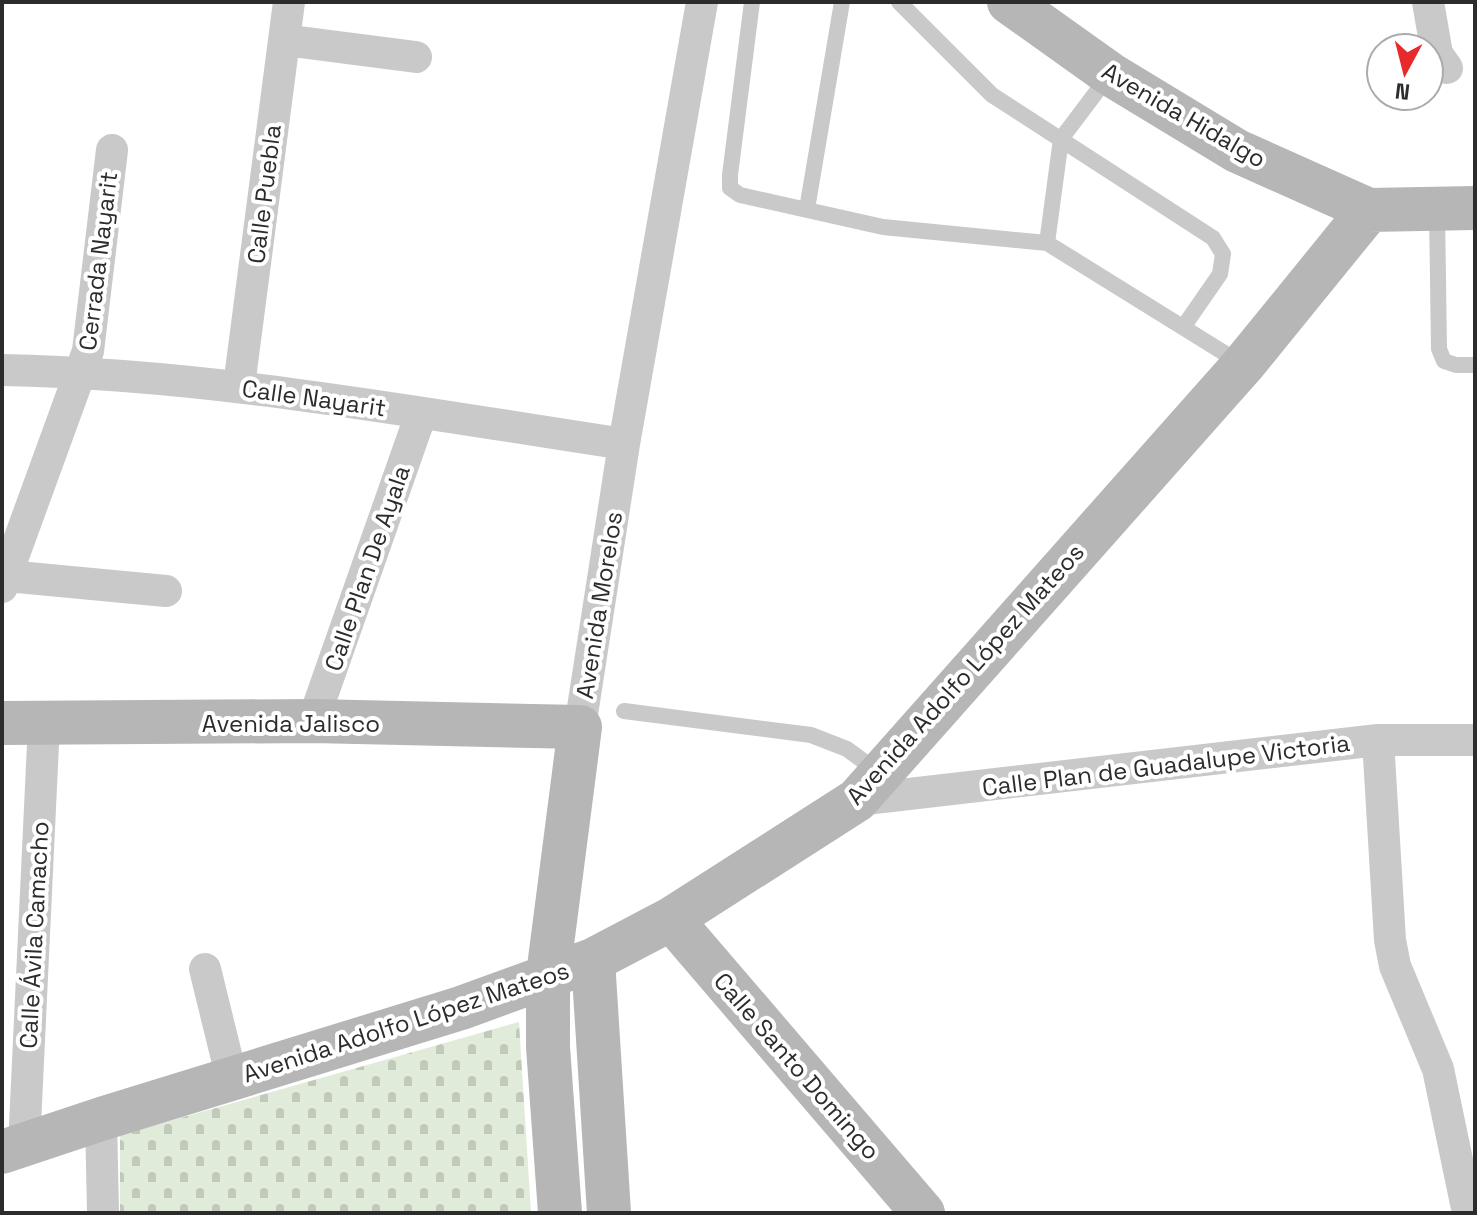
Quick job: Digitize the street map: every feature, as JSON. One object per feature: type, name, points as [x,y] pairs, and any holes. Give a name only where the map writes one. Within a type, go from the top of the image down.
[{"type":"main road","name":"Avenida Hidalgo","points":[[1009,2],[1110,74],[1237,151],[1369,210]]},
{"type":"main road","points":[[1369,210],[1456,208]]},
{"type":"main road","name":"Avenida Adolfo López Mateos","points":[[13,1149],[461,1008],[593,960],[671,919],[868,787],[1243,365],[1369,210]]},
{"type":"main road","name":"Avenida Jalisco","points":[[23,723],[313,721],[580,727]]},
{"type":"main road","name":"Avenida Morelos","points":[[560,1213],[548,1047],[548,975],[580,727]]},
{"type":"main road","name":"Calle Santo Domingo","points":[[671,919],[923,1213]]},
{"type":"main road","points":[[593,960],[609,1213]]},
{"type":"street","name":"Calle Puebla","points":[[239,386],[289,2]]},
{"type":"street","name":"Avenida Morelos","points":[[580,727],[624,444],[702,2]]},
{"type":"street","points":[[1428,2],[1437,54],[1450,69]]},
{"type":"street","points":[[284,40],[416,57]]},
{"type":"street","name":"Cerrada Nayarit","points":[[4,582],[88,351],[112,150]]},
{"type":"street","name":"Calle Nayarit","points":[[2,370],[82,372],[239,386],[624,444]]},
{"type":"street","name":"Calle Plan De Ayala","points":[[313,721],[421,414]]},
{"type":"street","points":[[4,582],[166,591]]},
{"type":"street","name":"Calle Ávila Camacho","points":[[13,1149],[23,723]]},
{"type":"street","points":[[1378,740],[1390,940],[1395,966],[1438,1069],[1468,1213]]},
{"type":"street","name":"Calle Plan de Guadalupe Victoria","points":[[868,787],[1378,740],[1475,740]]},
{"type":"street","points":[[205,969],[232,1079]]},
{"type":"street","points":[[101,1119],[103,1213]]},
{"type":"lane","points":[[752,2],[730,188],[740,195],[883,227],[1047,243],[1243,365]]},
{"type":"lane","points":[[807,209],[842,2]]},
{"type":"lane","points":[[899,2],[992,95],[1213,238],[1223,254],[1220,274],[1184,326]]},
{"type":"lane","points":[[1047,243],[1061,139],[1110,74]]},
{"type":"lane","points":[[1456,208],[1439,349],[1444,361],[1456,365],[1475,365]]},
{"type":"lane","points":[[624,711],[811,735],[847,749],[868,787]]},
{"type":"green space","points":[[519,1022],[531,1213],[120,1213],[120,1135]]}]
